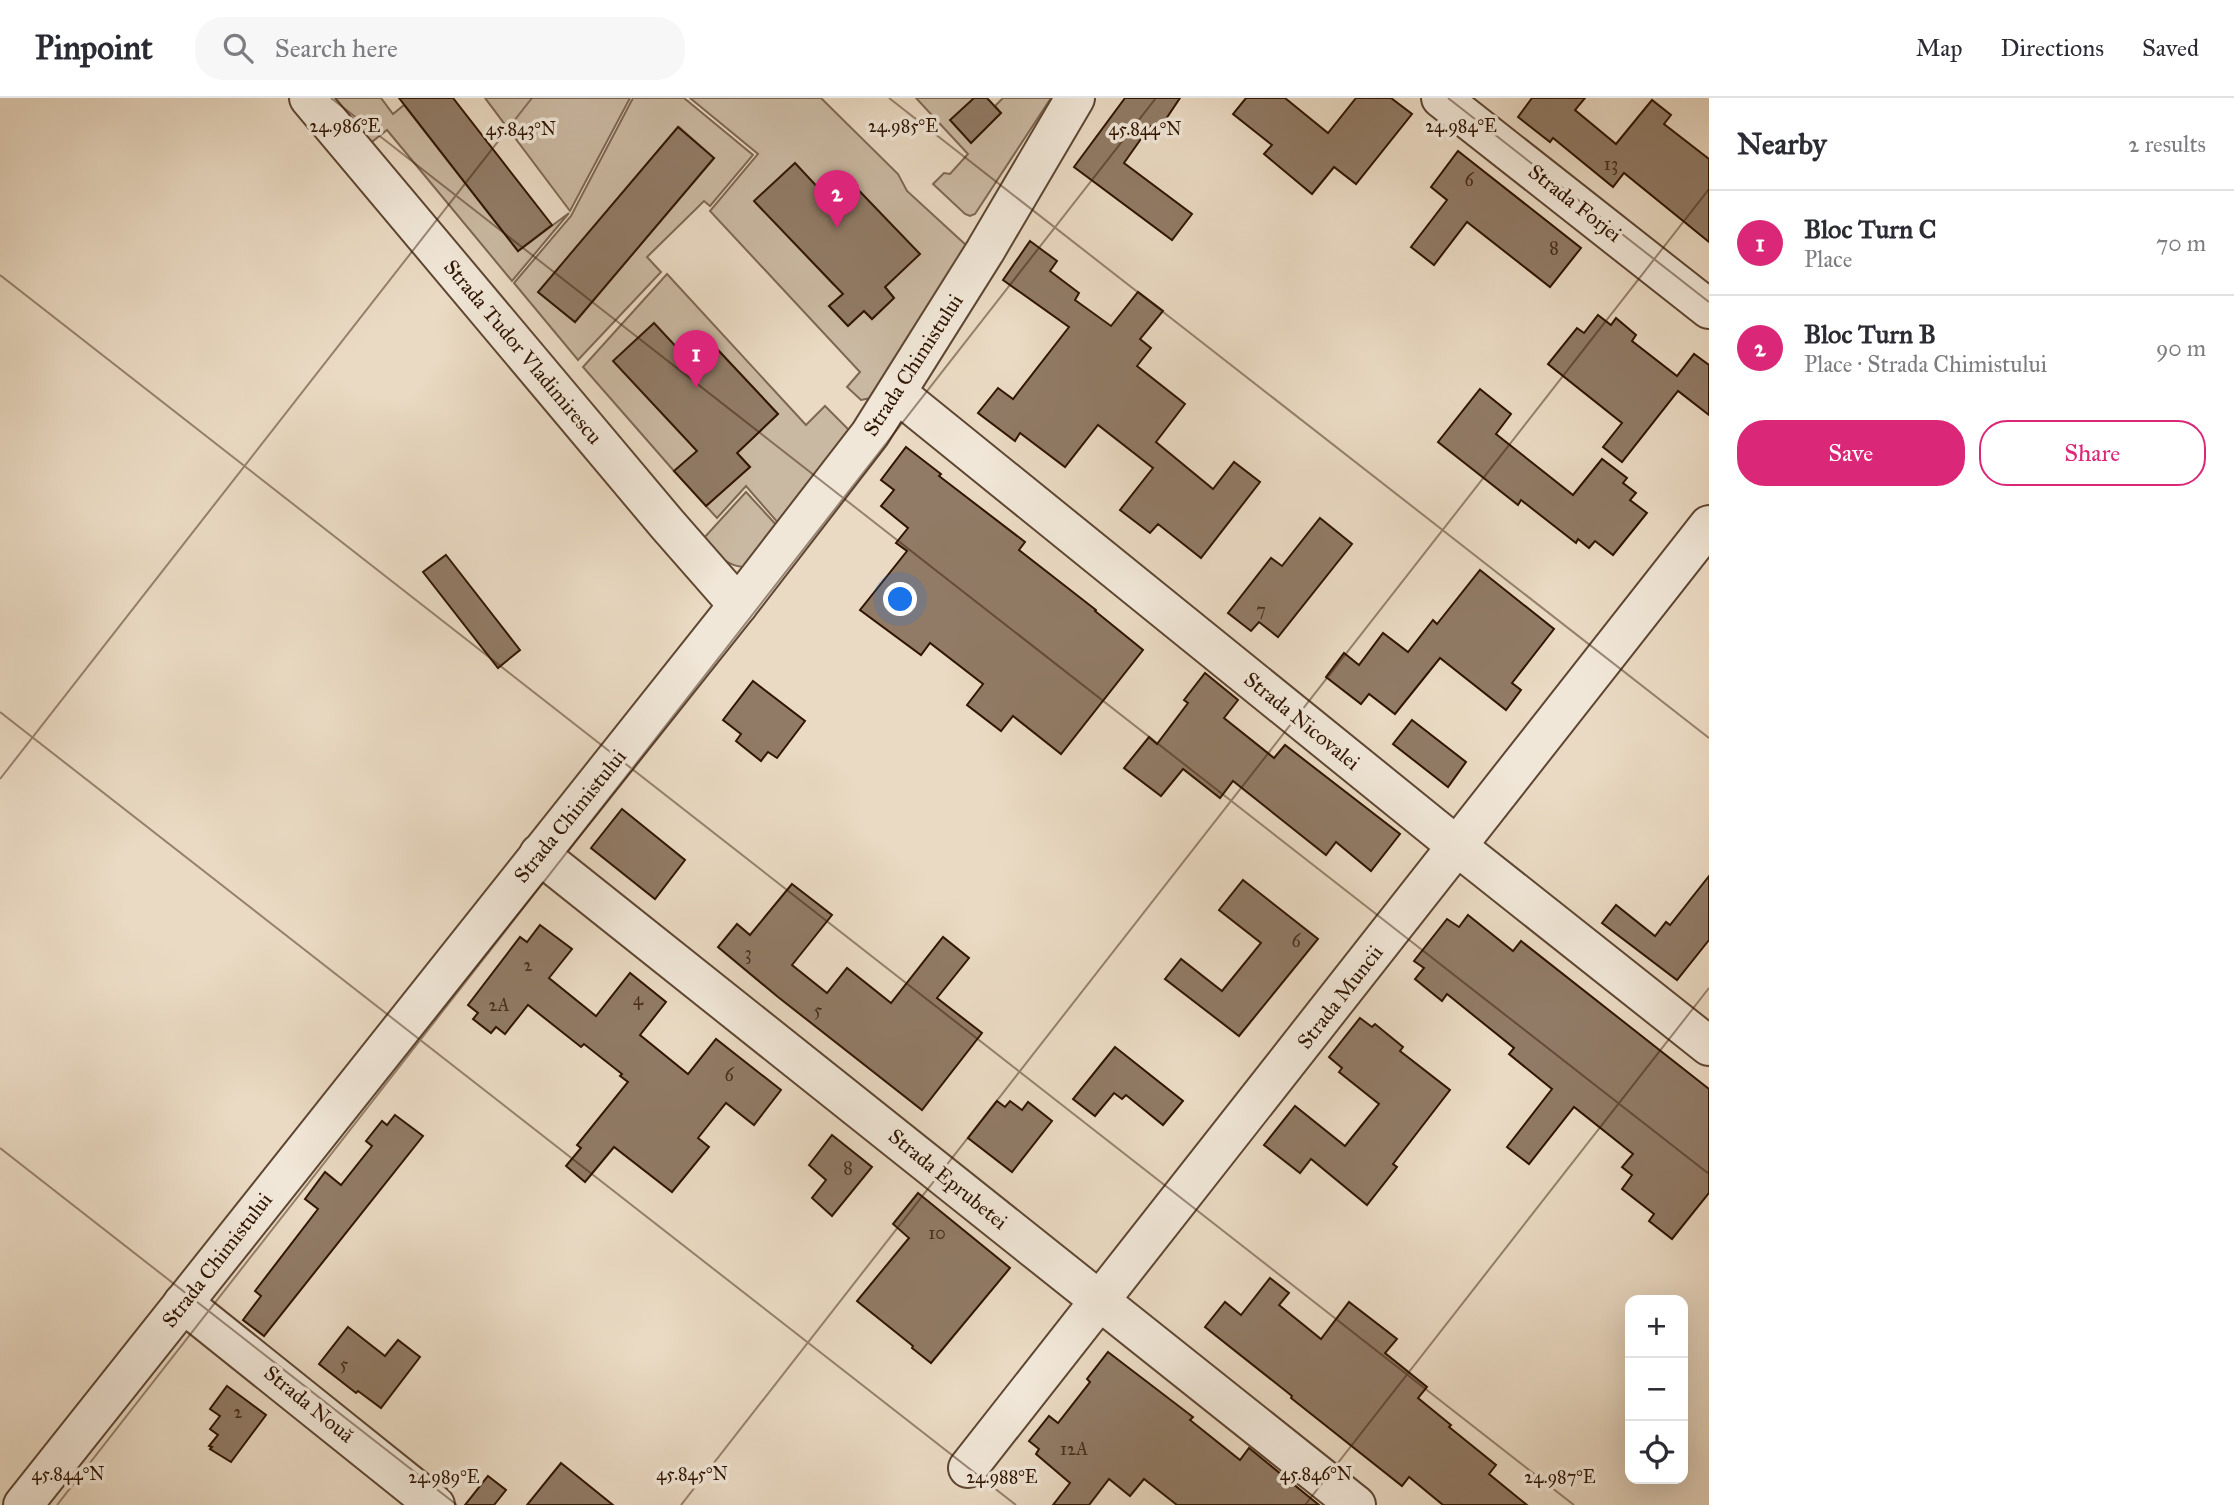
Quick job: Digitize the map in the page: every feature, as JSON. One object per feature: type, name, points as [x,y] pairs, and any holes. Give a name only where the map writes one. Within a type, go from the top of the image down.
[{"type":"street","name":"Strada Tudor Vladimirescu","points":[[309,98],[738,605]]},
{"type":"street","name":"Strada Chimistului","points":[[23,1505],[870,435],[985,251],[1075,98]]},
{"type":"street","name":"Strada Forjei","points":[[1441,98],[1709,309]]},
{"type":"street","name":"Strada Nicovalei","points":[[897,393],[1458,847],[1709,1046]]},
{"type":"street","name":"Strada Muncii","points":[[968,1468],[1709,525]]},
{"type":"street","name":"Strada Eprubetei","points":[[539,854],[1356,1505]]},
{"type":"street","name":"Strada Nouă","points":[[183,1303],[435,1505]]},
{"type":"shaded area","points":[[331,98],[381,98],[393,114],[404,105],[518,251],[569,213],[512,281],[387,130],[368,145]]},
{"type":"shaded area","points":[[485,98],[630,98],[570,211]]},
{"type":"shaded area","points":[[633,98],[684,98],[753,155],[710,206],[704,201],[647,257],[661,272],[578,360],[514,283],[571,216]],"holes":[[[679,127],[714,158],[575,322],[539,292]]]},
{"type":"shaded area","points":[[690,98],[821,98],[898,174],[907,191],[967,246],[871,398],[861,400],[847,387],[860,372],[710,211],[758,154]],"holes":[[[795,164],[822,192],[842,173],[919,254],[885,287],[894,298],[872,319],[864,311],[848,325],[829,306],[845,292],[834,285],[755,202]]]},
{"type":"shaded area","points":[[916,98],[974,98],[972,142],[1001,113],[995,106],[1003,98],[1051,98],[975,214],[970,216],[933,184],[944,173],[950,174],[968,154]]},
{"type":"shaded area","points":[[667,274],[806,425],[825,406],[850,431],[779,524],[746,486],[717,518],[706,506],[750,467],[737,453],[778,414],[702,333],[681,352],[711,440],[674,471],[583,367]]},
{"type":"shaded area","points":[[746,492],[780,529],[744,567],[726,561],[703,539]]},
{"type":"building","points":[[399,98],[453,98],[552,225],[518,251]]},
{"type":"building","points":[[974,98],[987,98],[1001,113],[971,143],[950,120]]},
{"type":"building","points":[[1125,98],[1180,98],[1158,131],[1150,126],[1124,163],[1192,214],[1172,240],[1074,167]]},
{"type":"building","points":[[1246,98],[1285,98],[1328,133],[1356,98],[1391,98],[1412,114],[1356,184],[1334,167],[1312,194],[1264,154],[1272,145],[1233,114]]},
{"type":"building","points":[[1532,98],[1585,98],[1575,110],[1616,144],[1652,100],[1671,115],[1664,124],[1709,159],[1709,242],[1624,173],[1613,187],[1553,138],[1550,142],[1518,117]]},
{"type":"building","points":[[678,127],[714,158],[575,322],[538,292]]},
{"type":"building","points":[[1458,151],[1581,248],[1550,287],[1467,222],[1434,265],[1411,247],[1447,200],[1431,187]]},
{"type":"building","points":[[795,163],[822,192],[842,173],[920,254],[885,287],[894,298],[872,319],[864,311],[848,326],[829,306],[843,294],[754,201]]},
{"type":"building","points":[[1030,241],[1057,261],[1050,271],[1079,293],[1075,300],[1111,326],[1138,292],[1163,311],[1140,339],[1151,348],[1137,366],[1185,404],[1156,442],[1213,489],[1234,462],[1260,482],[1201,558],[1158,524],[1150,533],[1120,510],[1153,468],[1098,425],[1065,467],[1020,433],[1015,441],[978,413],[998,388],[1013,399],[1069,327],[1003,280]]},
{"type":"building","points":[[1598,315],[1611,325],[1616,318],[1636,335],[1632,341],[1677,376],[1694,354],[1709,365],[1709,415],[1678,391],[1622,462],[1603,447],[1622,423],[1548,364],[1577,328],[1584,333]]},
{"type":"building","points":[[654,323],[681,352],[702,333],[778,414],[737,453],[750,467],[706,506],[674,471],[697,451],[613,361]]},
{"type":"building","points":[[1480,389],[1511,414],[1496,434],[1573,495],[1602,459],[1627,478],[1623,483],[1636,493],[1630,500],[1647,513],[1613,555],[1595,541],[1589,548],[1578,539],[1576,543],[1521,500],[1518,505],[1438,442]]},
{"type":"building","points":[[906,447],[1025,542],[1019,550],[1143,650],[1061,754],[1013,716],[1001,731],[967,705],[983,684],[930,643],[921,655],[860,610],[907,551],[896,543],[908,528],[881,506],[894,490],[881,480]]},
{"type":"building","points":[[1320,518],[1352,544],[1278,637],[1259,622],[1251,631],[1228,613],[1271,558],[1282,566]]},
{"type":"building","points":[[446,555],[520,650],[498,668],[423,572]]},
{"type":"building","points":[[1480,570],[1554,629],[1512,683],[1521,690],[1506,710],[1440,658],[1395,714],[1369,694],[1361,704],[1326,677],[1344,653],[1359,665],[1383,633],[1408,652],[1433,620],[1437,624]]},
{"type":"building","points":[[1205,673],[1238,700],[1224,718],[1274,758],[1285,745],[1400,834],[1371,871],[1336,842],[1326,855],[1233,781],[1220,798],[1183,769],[1161,796],[1124,768],[1149,737],[1157,744],[1188,703],[1184,700]]},
{"type":"building","points":[[753,681],[805,721],[777,758],[768,752],[761,761],[736,741],[741,734],[723,720]]},
{"type":"building","points":[[1412,720],[1466,762],[1448,787],[1393,744]]},
{"type":"building","points":[[622,809],[685,860],[655,899],[591,848]]},
{"type":"building","points":[[1709,876],[1709,940],[1677,980],[1602,923],[1616,905],[1655,936],[1666,922],[1670,925]]},
{"type":"building","points":[[1243,880],[1318,939],[1239,1036],[1165,979],[1181,959],[1222,991],[1261,943],[1219,910]]},
{"type":"building","points":[[792,884],[832,915],[792,965],[827,993],[847,968],[891,1003],[943,937],[969,958],[937,998],[982,1033],[922,1110],[718,947],[737,924],[750,935]]},
{"type":"building","points":[[1468,915],[1513,951],[1521,941],[1709,1089],[1709,1193],[1672,1239],[1649,1221],[1654,1214],[1622,1189],[1632,1175],[1622,1167],[1633,1154],[1574,1107],[1529,1164],[1507,1147],[1552,1089],[1509,1054],[1514,1048],[1447,994],[1442,1001],[1415,979],[1424,968],[1414,961],[1447,919],[1459,927]]},
{"type":"building","points":[[540,925],[572,949],[549,978],[596,1016],[630,973],[666,1002],[640,1035],[688,1074],[716,1039],[781,1090],[754,1125],[726,1103],[698,1138],[709,1147],[672,1192],[614,1147],[585,1182],[566,1166],[581,1148],[577,1145],[628,1082],[620,1076],[622,1074],[584,1044],[581,1047],[528,1005],[505,1034],[496,1027],[491,1033],[473,1019],[478,1013],[468,1005],[520,937],[527,942]]},
{"type":"building","points":[[1360,1018],[1372,1027],[1375,1024],[1403,1047],[1400,1051],[1450,1090],[1393,1164],[1397,1167],[1367,1205],[1311,1159],[1300,1173],[1264,1145],[1295,1106],[1345,1146],[1379,1104],[1339,1072],[1342,1068],[1329,1057]]},
{"type":"building","points":[[1115,1047],[1183,1101],[1163,1125],[1126,1095],[1122,1099],[1114,1093],[1095,1116],[1073,1099]]},
{"type":"building","points":[[997,1101],[1005,1107],[1010,1101],[1022,1110],[1028,1102],[1052,1121],[1012,1172],[968,1138]]},
{"type":"building","points":[[395,1115],[423,1136],[264,1336],[243,1320],[261,1296],[255,1291],[318,1209],[305,1199],[325,1172],[341,1185],[372,1146],[366,1141],[382,1121],[387,1125]]},
{"type":"building","points":[[832,1135],[872,1167],[832,1216],[812,1198],[826,1180],[809,1165]]},
{"type":"building","points":[[918,1193],[1010,1268],[931,1363],[857,1301],[909,1238],[893,1224]]},
{"type":"building","points":[[1270,1278],[1289,1293],[1279,1305],[1321,1339],[1349,1302],[1397,1339],[1385,1353],[1427,1387],[1418,1398],[1496,1465],[1489,1474],[1527,1505],[1443,1505],[1409,1477],[1402,1486],[1205,1327],[1225,1302],[1241,1315]]},
{"type":"building","points":[[348,1327],[385,1356],[398,1340],[420,1357],[381,1408],[358,1391],[356,1393],[319,1364]]},
{"type":"building","points":[[1108,1352],[1193,1417],[1190,1420],[1240,1460],[1249,1448],[1319,1505],[1177,1505],[1144,1479],[1130,1496],[1109,1479],[1089,1505],[1053,1505],[1070,1483],[1036,1454],[1039,1449],[1029,1441],[1049,1416],[1058,1423],[1090,1382],[1087,1379]]},
{"type":"building","points":[[227,1386],[266,1415],[231,1462],[209,1446],[218,1435],[210,1429],[220,1416],[210,1409]]},
{"type":"building","points":[[561,1463],[613,1505],[527,1505]]},
{"type":"building","points":[[488,1476],[506,1490],[494,1505],[465,1505]]},
{"type":"place","name":"Bloc Turn B","points":[[837,228]]},
{"type":"place","name":"Bloc Turn C","points":[[696,388]]}]
